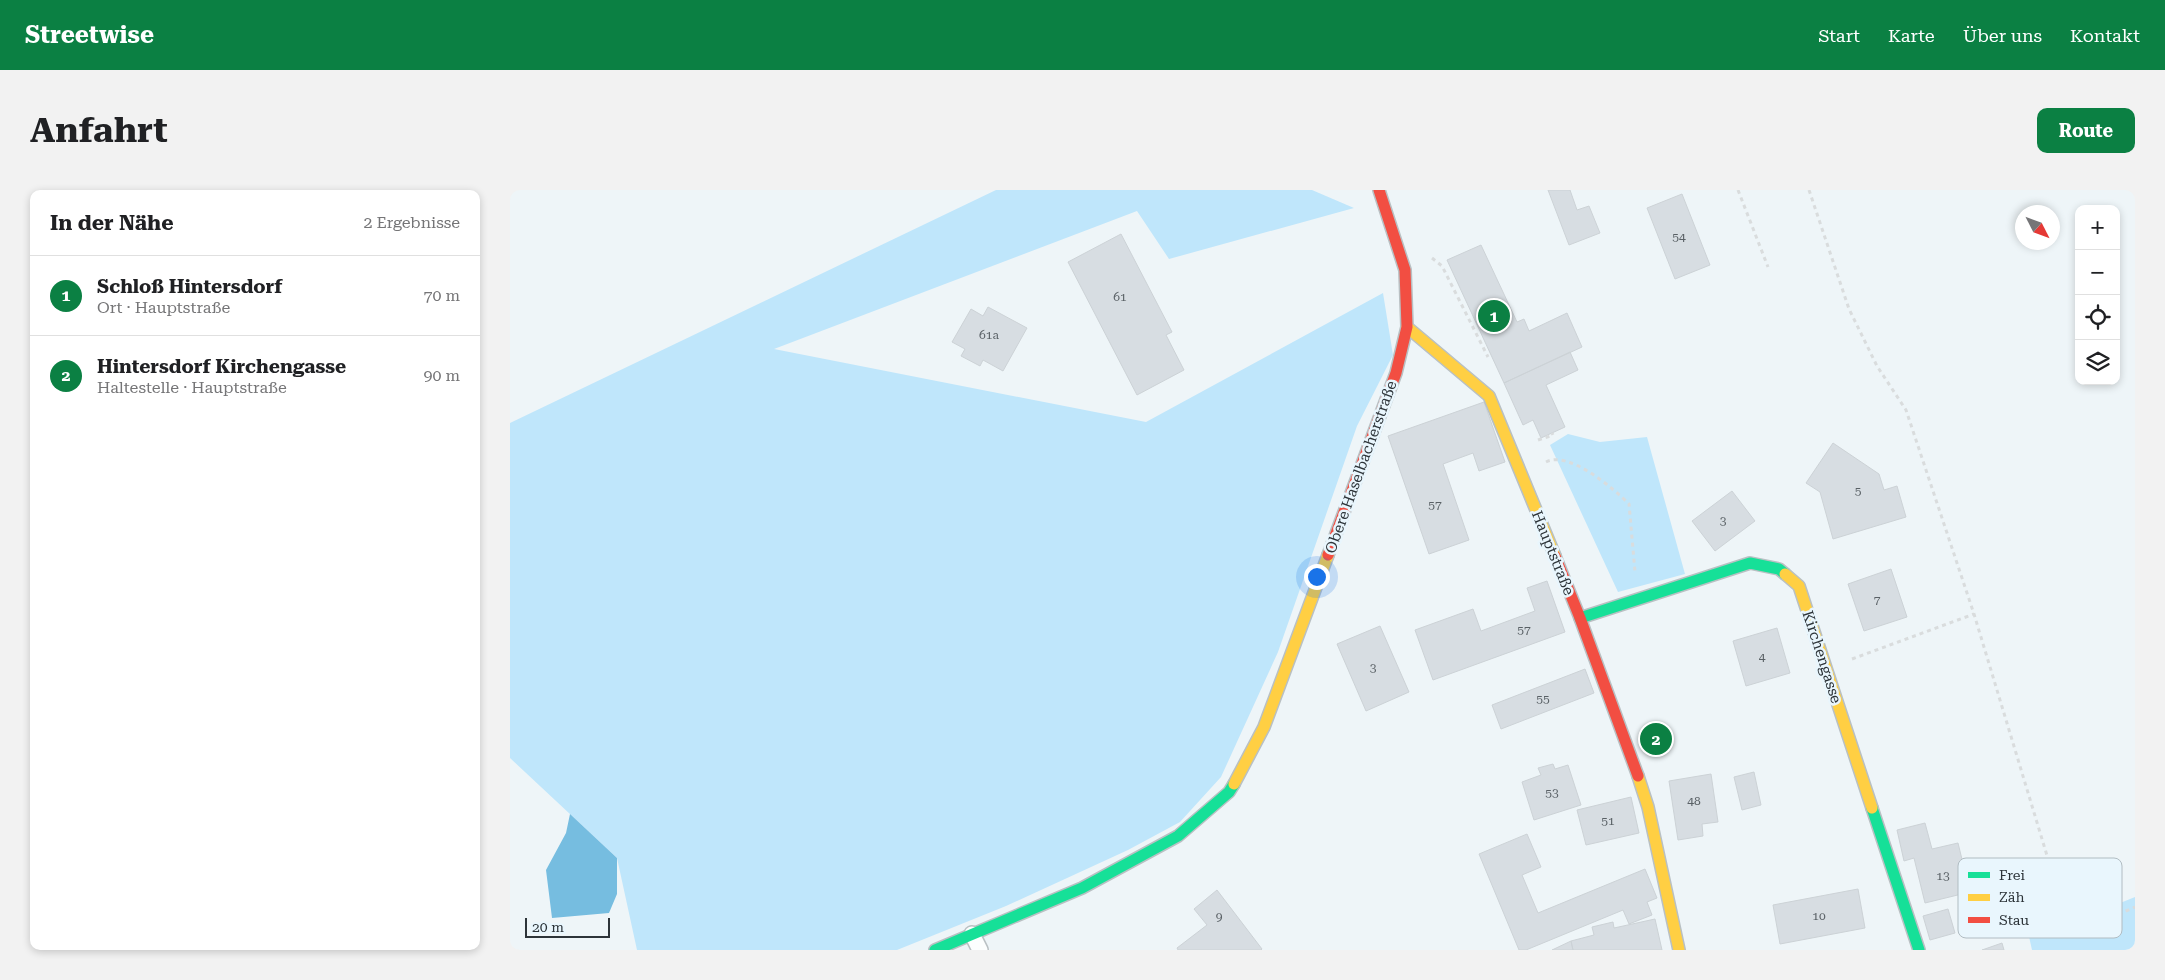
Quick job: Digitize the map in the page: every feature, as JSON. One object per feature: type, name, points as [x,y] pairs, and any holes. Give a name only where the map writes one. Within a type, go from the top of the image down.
[{"type":"street","points":[[1380,190],[1405,270],[1407,327]]},
{"type":"street","name":"Hauptstraße","points":[[1407,327],[1489,396],[1580,618],[1630,751],[1648,807],[1679,950]]},
{"type":"street","name":"Obere Haselbacherstraße","points":[[935,950],[1082,888],[1178,836],[1229,792],[1264,727],[1396,373],[1407,327]]},
{"type":"street","name":"Kirchengasse","points":[[1580,618],[1750,563],[1780,569],[1799,586],[1919,950]]},
{"type":"lane","points":[[972,934],[980,950]]},
{"type":"path","points":[[1738,190],[1768,267]]},
{"type":"path","points":[[1809,190],[1849,309],[1877,366],[1906,410],[1974,614],[2048,858]]},
{"type":"path","points":[[1533,442],[1553,435],[1552,433]]},
{"type":"path","points":[[1546,462],[1551,460],[1567,460],[1610,486],[1629,504],[1638,600]]},
{"type":"path","points":[[1826,669],[1974,614]]},
{"type":"path","points":[[2122,913],[2135,907]]},
{"type":"shaded area","points":[[996,190],[1312,190],[1354,208],[1169,259],[1137,211],[774,349],[1146,422],[1383,293],[1393,355],[1357,426],[1278,652],[1221,777],[1180,822],[1128,850],[1006,906],[897,950],[637,950],[617,858],[510,758],[510,423]]},
{"type":"shaded area","points":[[1568,434],[1600,442],[1647,437],[1685,574],[1618,592],[1550,445]]},
{"type":"shaded area","points":[[2135,897],[2135,950],[2032,950],[2029,938],[2122,938],[2122,902]]},
{"type":"water","points":[[570,814],[617,858],[617,894],[609,913],[552,918],[546,870],[566,833]]},
{"type":"building","points":[[1548,190],[1570,190],[1577,210],[1589,206],[1600,233],[1569,245]]},
{"type":"building","points":[[1682,194],[1710,265],[1675,279],[1647,208]]},
{"type":"building","points":[[1121,234],[1172,332],[1166,335],[1184,370],[1137,395],[1068,262]]},
{"type":"building","points":[[1481,245],[1517,322],[1524,319],[1529,331],[1567,313],[1582,347],[1504,383],[1447,260]]},
{"type":"building","points":[[988,307],[1027,328],[1003,371],[983,360],[980,366],[961,356],[965,349],[952,342],[971,309],[983,316]]},
{"type":"building","points":[[1570,352],[1578,370],[1546,385],[1565,427],[1541,438],[1533,420],[1523,425],[1504,383]]},
{"type":"building","points":[[1484,402],[1505,462],[1479,471],[1473,453],[1443,464],[1469,540],[1429,554],[1388,436]]},
{"type":"building","points":[[1833,443],[1879,474],[1884,490],[1897,486],[1906,517],[1833,539],[1820,492],[1806,483]]},
{"type":"building","points":[[1732,491],[1755,521],[1715,551],[1692,521]]},
{"type":"building","points":[[1891,569],[1907,617],[1864,631],[1848,584]]},
{"type":"building","points":[[1547,581],[1565,632],[1433,680],[1415,630],[1473,609],[1481,631],[1535,611],[1527,588]]},
{"type":"building","points":[[1380,626],[1409,692],[1366,711],[1337,644]]},
{"type":"building","points":[[1777,628],[1790,673],[1746,686],[1733,641]]},
{"type":"building","points":[[1585,669],[1594,693],[1501,729],[1492,705]]},
{"type":"building","points":[[1553,764],[1555,769],[1568,765],[1581,805],[1534,820],[1522,782],[1541,775],[1538,768]]},
{"type":"building","points":[[1754,772],[1761,805],[1742,810],[1734,777]]},
{"type":"building","points":[[1711,774],[1718,822],[1702,824],[1703,836],[1678,840],[1669,781]]},
{"type":"building","points":[[1631,797],[1639,833],[1586,845],[1577,810]]},
{"type":"building","points":[[1925,823],[1932,849],[1958,843],[1962,858],[1958,858],[1958,895],[1925,903],[1914,858],[1904,861],[1897,830]]},
{"type":"building","points":[[1527,834],[1541,867],[1522,875],[1538,913],[1645,869],[1657,898],[1647,902],[1652,915],[1629,924],[1623,910],[1526,950],[1519,950],[1479,854]]},
{"type":"building","points":[[1858,889],[1865,928],[1780,944],[1773,905]]},
{"type":"building","points":[[1217,890],[1261,950],[1178,950],[1177,948],[1207,925],[1194,909]]},
{"type":"building","points":[[1948,909],[1955,933],[1930,940],[1923,916]]},
{"type":"building","points":[[1655,919],[1662,950],[1573,950],[1571,941],[1594,935],[1592,927],[1613,922],[1614,928]]},
{"type":"building","points":[[1571,941],[1573,950],[1552,950]]},
{"type":"building","points":[[2002,943],[2004,950],[1982,950]]},
{"type":"traffic: fast","points":[[1580,618],[1750,563],[1779,569],[1785,574]]},
{"type":"traffic: fast","points":[[935,950],[1082,888],[1178,836],[1229,792],[1234,784]]},
{"type":"traffic: fast","points":[[1872,808],[1919,950]]},
{"type":"traffic: slow","points":[[1407,327],[1489,396],[1555,556]]},
{"type":"traffic: slow","points":[[1234,784],[1264,727],[1328,555]]},
{"type":"traffic: slow","points":[[1785,574],[1799,586],[1872,808]]},
{"type":"traffic: slow","points":[[1638,776],[1648,807],[1679,950]]},
{"type":"traffic: jam","points":[[1328,555],[1396,373],[1407,327],[1405,270],[1379,190]]},
{"type":"traffic: jam","points":[[1555,556],[1580,618],[1638,776]]},
{"type":"place","name":"Schloß Hintersdorf","points":[[1494,316]]},
{"type":"place","name":"Hintersdorf Kirchengasse","points":[[1656,739]]}]
